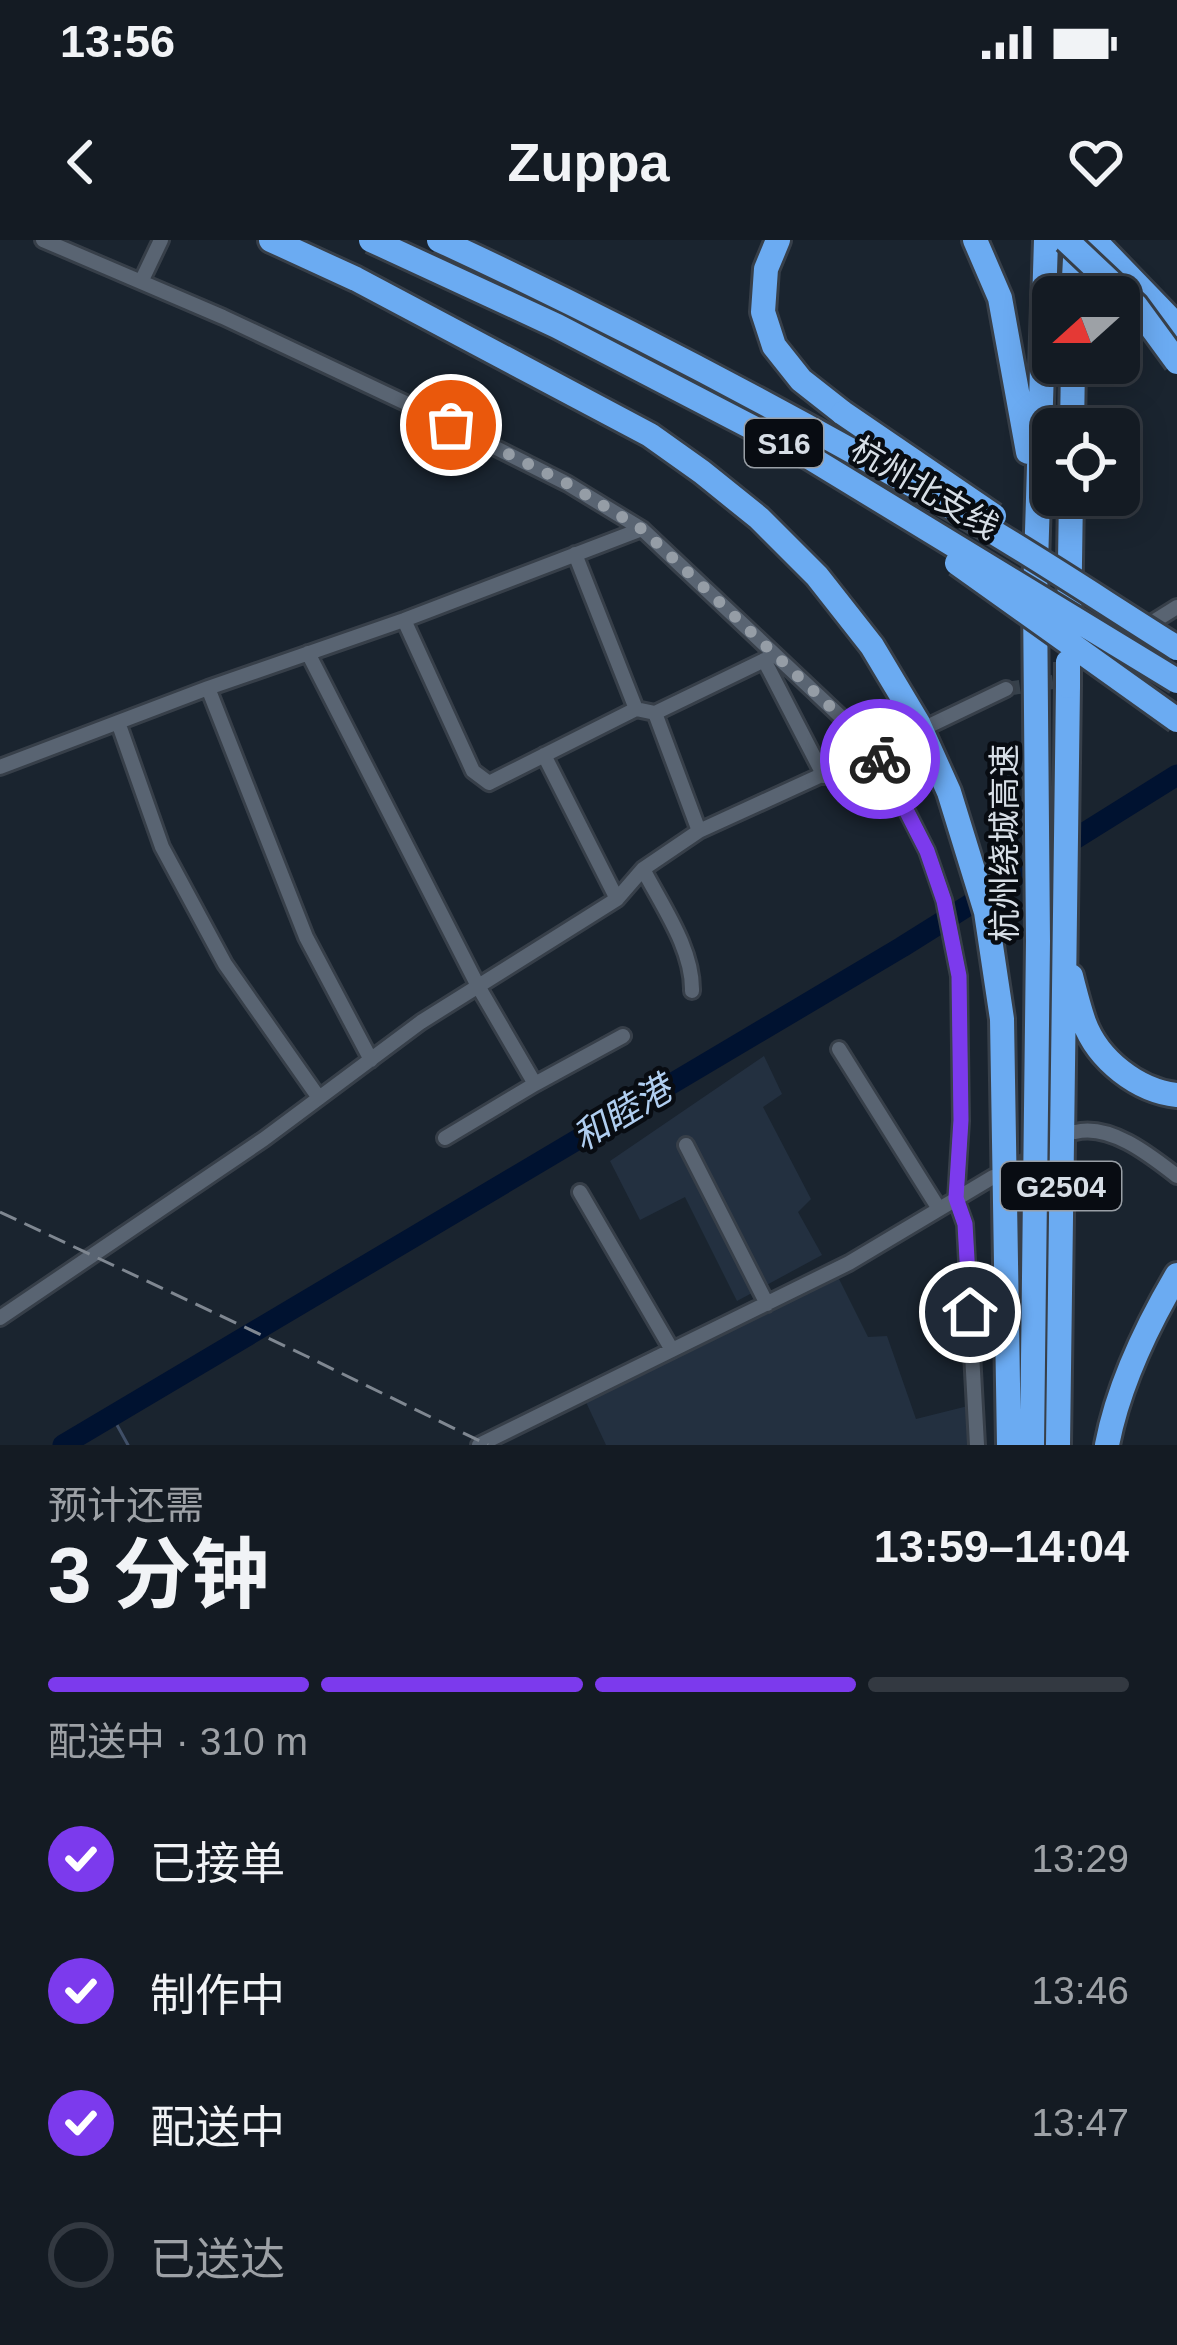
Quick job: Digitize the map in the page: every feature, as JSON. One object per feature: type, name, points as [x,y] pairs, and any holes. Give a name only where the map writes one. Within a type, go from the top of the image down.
[{"type":"highway","points":[[272,240],[356,279],[650,435],[759,518],[817,576],[872,646],[918,723],[949,792],[986,912],[1002,1019],[1009,1445]]},
{"type":"highway","name":"杭州北支线","points":[[371,240],[557,326],[809,457],[1177,681]]},
{"type":"highway","name":"杭州北支线","points":[[439,240],[733,386],[955,509],[1177,647]]},
{"type":"highway","points":[[778,240],[766,269],[763,312],[774,346],[802,380],[1177,647]]},
{"type":"highway","points":[[975,240],[1000,298],[1032,480]]},
{"type":"highway","name":"杭州绕城高速","points":[[1040,408],[1046,240]]},
{"type":"highway","points":[[1066,240],[1136,306],[1177,362]]},
{"type":"highway","points":[[1074,276],[1076,240]]},
{"type":"highway","points":[[1094,240],[1177,326]]},
{"type":"highway","points":[[809,457],[1177,719]]},
{"type":"highway","name":"杭州绕城高速","points":[[1037,516],[1037,797],[1055,938],[1058,1445]]},
{"type":"highway","name":"杭州绕城高速","points":[[1033,1445],[1066,780],[1063,676],[1070,516]]},
{"type":"highway","points":[[1055,938],[1086,1028],[1111,1063],[1140,1086],[1177,1095]]},
{"type":"highway","points":[[1107,1445],[1137,1356],[1177,1275]]},
{"type":"street","points":[[43,240],[224,317],[432,416],[568,484],[642,529],[770,658],[876,750],[927,851],[944,901],[959,976],[961,1120],[956,1198],[965,1224],[976,1445]]},
{"type":"street","points":[[141,282],[160,240]]},
{"type":"street","points":[[0,766],[642,529]]},
{"type":"street","points":[[575,554],[636,709]]},
{"type":"street","points":[[1063,676],[1177,608]]},
{"type":"street","points":[[404,620],[473,771],[489,783],[636,709],[655,713],[770,658]]},
{"type":"street","points":[[308,653],[478,986],[535,1084]]},
{"type":"street","points":[[770,658],[824,776]]},
{"type":"street","points":[[208,688],[306,937],[371,1060]]},
{"type":"street","points":[[933,724],[1006,689]]},
{"type":"street","points":[[655,713],[699,831]]},
{"type":"street","points":[[118,722],[162,847],[225,964],[319,1098]]},
{"type":"street","points":[[0,1318],[264,1139],[421,1022],[617,899],[643,869],[699,831],[909,735]]},
{"type":"street","points":[[544,755],[617,899]]},
{"type":"street","points":[[643,869],[680,942],[692,991]]},
{"type":"street","points":[[445,1138],[623,1036]]},
{"type":"street","points":[[839,1048],[939,1209]]},
{"type":"street","points":[[1076,1132],[1108,1132],[1177,1176]]},
{"type":"street","points":[[686,1145],[766,1304]]},
{"type":"street","points":[[479,1445],[849,1264],[993,1177]]},
{"type":"street","points":[[580,1192],[672,1350]]},
{"type":"shaded area","points":[[764,1056],[782,1094],[763,1107],[811,1199],[798,1212],[822,1255],[737,1301],[685,1197],[640,1220],[610,1161]]},
{"type":"shaded area","points":[[838,1277],[868,1337],[887,1336],[916,1419],[968,1406],[968,1445],[606,1445],[585,1400]]},
{"type":"waterway","name":"和睦港","points":[[63,1445],[902,947],[1177,775]]},
{"type":"waterway","points":[[112,1416],[128,1445]]},
{"type":"tunnel","points":[[1006,689],[1053,682]]},
{"type":"tunnel","points":[[1001,1172],[1066,1137]]},
{"type":"railway","points":[[0,1212],[488,1445]]},
{"type":"way so far","points":[[451,425],[568,484],[642,529],[876,750],[880,759]]},
{"type":"route","points":[[880,759],[927,851],[944,901],[959,976],[961,1120],[956,1198],[965,1224],[970,1312]]}]
